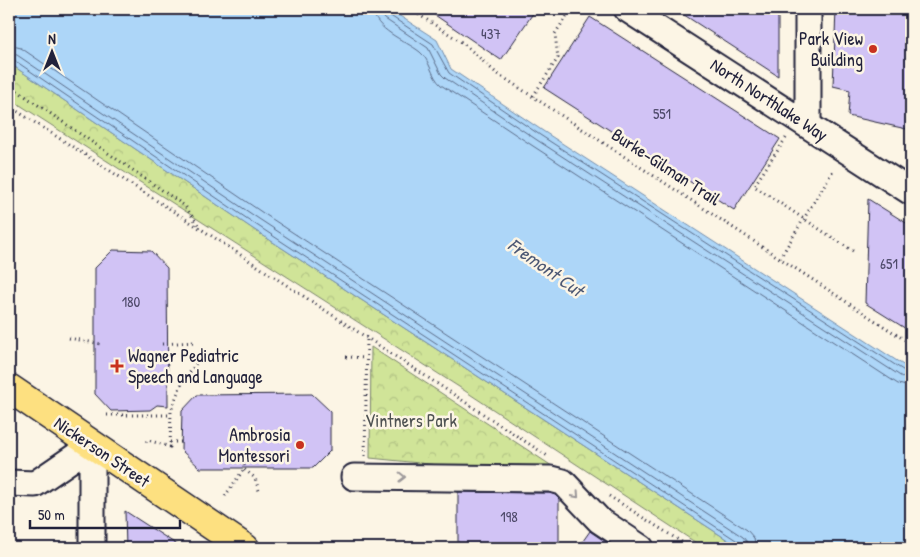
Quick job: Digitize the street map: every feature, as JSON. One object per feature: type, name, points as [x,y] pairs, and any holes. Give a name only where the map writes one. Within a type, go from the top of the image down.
[{"type":"main road","name":"Nickerson Street","points":[[9,388],[245,548]]},
{"type":"street","name":"North Northlake Way","points":[[627,9],[911,192]]},
{"type":"street","points":[[808,9],[808,125]]},
{"type":"street","points":[[9,483],[35,484],[92,445]]},
{"type":"street","points":[[92,445],[92,548]]},
{"type":"street","points":[[359,468],[551,479],[563,482],[599,520],[641,548]]},
{"type":"path","name":"Burke-Gilman Trail","points":[[410,9],[463,44],[495,72],[911,344]]},
{"type":"path","points":[[533,96],[558,58],[556,34],[571,9]]},
{"type":"path","points":[[9,85],[185,206],[200,229]]},
{"type":"path","points":[[9,106],[554,460]]},
{"type":"path","points":[[786,136],[754,186],[856,253]]},
{"type":"path","points":[[780,258],[834,168]]},
{"type":"path","points":[[359,468],[367,337]]},
{"type":"path","points":[[69,338],[101,344]]},
{"type":"path","points":[[162,344],[194,342]]},
{"type":"path","points":[[346,357],[366,358]]},
{"type":"path","points":[[146,442],[148,440],[170,447],[170,415],[180,387],[196,362]]},
{"type":"path","points":[[107,415],[137,413],[170,415]]},
{"type":"path","points":[[170,442],[181,442]]},
{"type":"path","points":[[225,496],[244,469],[244,460]]},
{"type":"path","points":[[244,469],[255,478],[260,494]]},
{"type":"path","points":[[603,492],[690,548]]},
{"type":"green space","points":[[9,63],[253,229],[740,548],[704,548],[459,387],[9,98]]},
{"type":"green space","name":"Vintners Park","points":[[371,347],[555,468],[449,466],[370,458]]},
{"type":"water","name":"Fremont Cut","points":[[9,9],[389,9],[437,40],[451,69],[543,131],[911,370],[911,548],[740,548],[253,229],[9,63]]},
{"type":"building","points":[[426,9],[536,9],[501,60]]},
{"type":"building","points":[[675,9],[778,9],[778,76]]},
{"type":"building","name":"Park View Building","points":[[836,9],[894,9],[911,13],[911,130],[848,116],[850,90],[833,86]]},
{"type":"building","points":[[590,17],[780,139],[734,210],[544,88]]},
{"type":"building","points":[[868,199],[911,226],[911,332],[865,303]]},
{"type":"building","points":[[113,250],[151,251],[167,268],[168,406],[157,405],[150,410],[111,411],[95,394],[95,268]]},
{"type":"building","points":[[312,394],[330,411],[330,451],[313,468],[200,468],[181,450],[182,411],[197,395]]},
{"type":"building","points":[[458,492],[549,493],[555,495],[559,499],[559,548],[458,548]]},
{"type":"building","points":[[125,511],[182,548],[126,548]]},
{"type":"building","points":[[591,532],[615,548],[578,548]]},
{"type":"place","name":"Park View Building","points":[[873,49]]},
{"type":"place","name":"Wagner Pediatric Speech and Language","points":[[117,366]]},
{"type":"place","name":"Ambrosia Montessori","points":[[300,445]]}]
